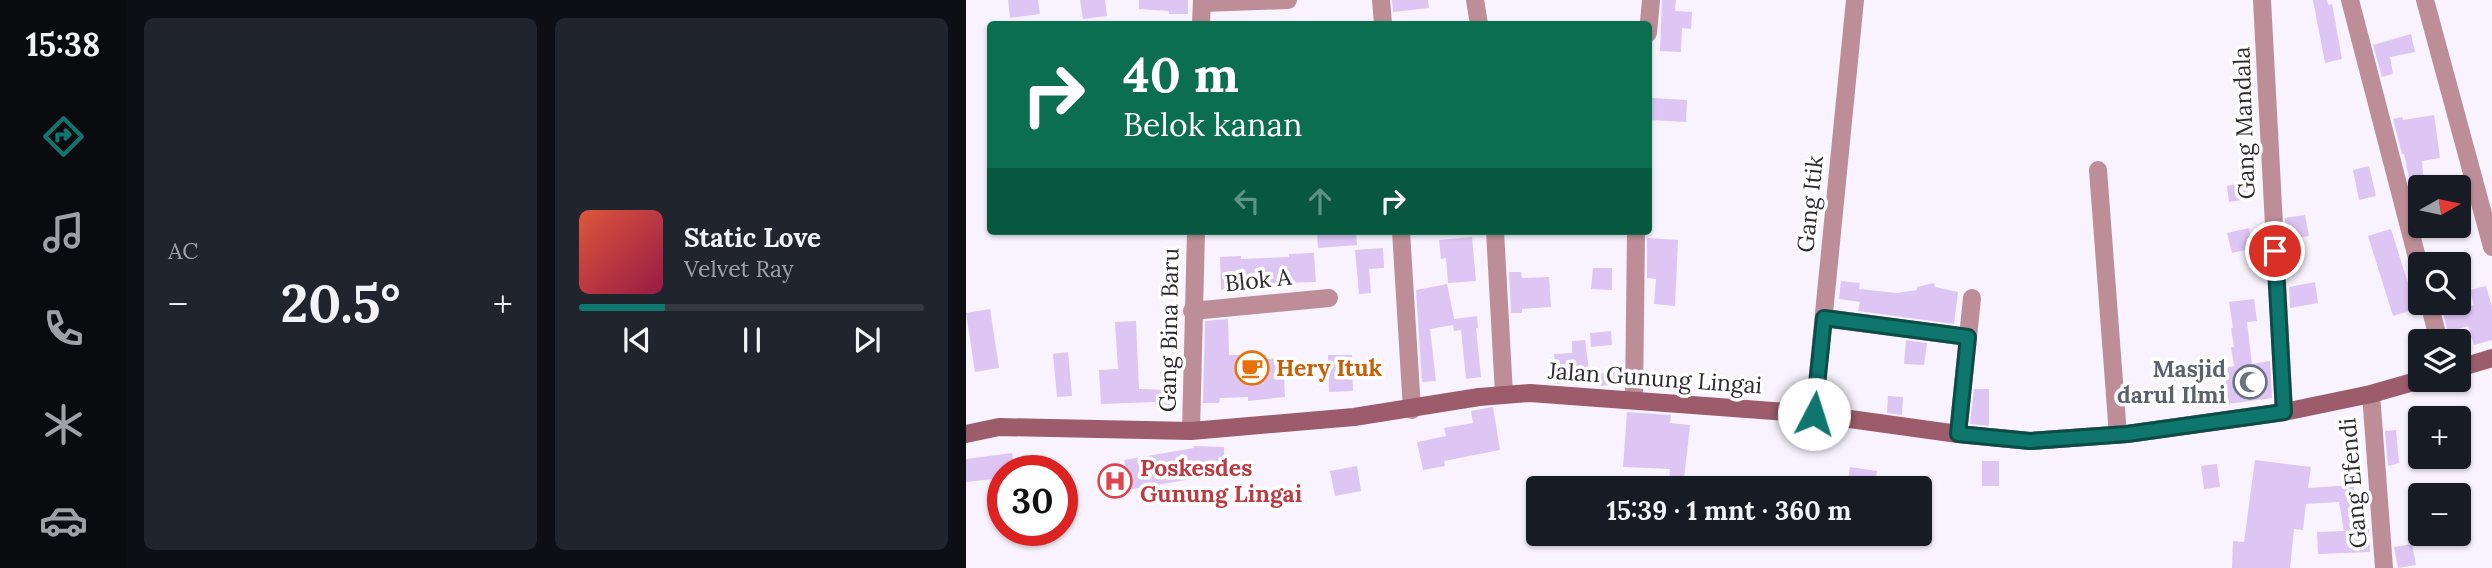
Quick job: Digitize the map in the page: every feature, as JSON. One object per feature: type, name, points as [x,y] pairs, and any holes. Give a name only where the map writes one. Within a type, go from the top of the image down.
[{"type":"street","points":[[1201,21],[1202,1],[1288,0]]},
{"type":"street","points":[[1381,0],[1383,21]]},
{"type":"street","points":[[1475,0],[1478,21]]},
{"type":"street","points":[[1649,21],[1651,0]]},
{"type":"street","name":"Gang Itik","points":[[1814,414],[1855,0]]},
{"type":"street","name":"Gang Mandala","points":[[2262,0],[2284,412]]},
{"type":"street","points":[[2350,0],[2416,252]]},
{"type":"street","points":[[2425,0],[2492,247]]},
{"type":"street","points":[[2098,170],[2118,435]]},
{"type":"street","name":"Gang Bina Baru","points":[[1191,431],[1196,235]]},
{"type":"street","points":[[1401,235],[1412,410]]},
{"type":"street","points":[[1495,235],[1504,394]]},
{"type":"street","points":[[1634,400],[1636,235]]},
{"type":"street","name":"Blok A","points":[[1192,311],[1329,298]]},
{"type":"street","points":[[1958,434],[1972,298]]},
{"type":"street","points":[[1824,318],[1968,337]]},
{"type":"street","points":[[2471,364],[2492,358]]},
{"type":"street","name":"Jalan Gunung Lingai","points":[[966,434],[999,427],[1191,431],[1354,417],[1504,394],[1530,393],[1814,414],[2030,441],[2118,435],[2284,412],[2408,383]]},
{"type":"street","name":"Gang Efendi","points":[[2371,394],[2384,568]]},
{"type":"building","points":[[1008,0],[1038,0],[1040,14],[1010,18]]},
{"type":"building","points":[[1080,0],[1105,0],[1107,16],[1083,19]]},
{"type":"building","points":[[1139,0],[1188,0],[1188,14],[1139,9]]},
{"type":"building","points":[[1392,0],[1428,0],[1429,8],[1393,12]]},
{"type":"building","points":[[1662,0],[1676,0],[1675,11],[1692,12],[1691,29],[1682,28],[1681,52],[1660,51]]},
{"type":"building","points":[[2313,0],[2327,0],[2328,5],[2332,4],[2342,59],[2325,63]]},
{"type":"building","points":[[2411,34],[2415,52],[2390,57],[2393,74],[2382,77],[2373,45]]},
{"type":"building","points":[[1652,98],[1687,100],[1686,122],[1652,120]]},
{"type":"building","points":[[2434,115],[2440,158],[2422,161],[2423,175],[2408,175],[2393,119],[2402,117],[2403,120]]},
{"type":"building","points":[[2369,166],[2376,196],[2359,200],[2353,170]]},
{"type":"building","points":[[2246,182],[2249,199],[2229,202],[2227,186]]},
{"type":"building","points":[[2305,215],[2309,236],[2286,240],[2285,218]]},
{"type":"building","points":[[2249,228],[2253,248],[2232,253],[2227,233]]},
{"type":"building","points":[[2391,229],[2408,283],[2408,311],[2393,316],[2368,236]]},
{"type":"building","points":[[1317,235],[1356,235],[1357,245],[1318,248]]},
{"type":"building","points":[[1472,237],[1476,281],[1448,283],[1446,258],[1441,259],[1439,240]]},
{"type":"building","points":[[1647,238],[1678,240],[1675,306],[1654,304],[1656,279],[1647,278]]},
{"type":"building","points":[[1383,248],[1384,268],[1369,269],[1371,293],[1359,294],[1355,250]]},
{"type":"building","points":[[1314,253],[1316,282],[1282,283],[1282,287],[1221,290],[1220,257],[1289,257],[1289,254]]},
{"type":"building","points":[[1593,268],[1612,268],[1612,290],[1591,289]]},
{"type":"building","points":[[1509,272],[1521,272],[1522,278],[1549,277],[1551,307],[1522,309],[1522,313],[1511,313]]},
{"type":"building","points":[[1841,281],[1860,283],[1859,289],[1897,293],[1917,290],[1917,287],[1934,283],[1935,287],[1958,292],[1954,324],[1858,311],[1860,302],[1839,299]]},
{"type":"building","points":[[2315,282],[2318,303],[2290,308],[2289,287]]},
{"type":"building","points":[[1447,284],[1454,319],[1477,316],[1481,377],[1466,379],[1461,330],[1454,331],[1453,325],[1430,329],[1436,381],[1422,382],[1416,290]]},
{"type":"building","points":[[2486,286],[2492,307],[2492,340],[2474,345],[2468,326],[2447,329],[2444,315],[2471,315],[2471,306],[2474,305],[2471,290]]},
{"type":"building","points":[[2254,299],[2257,321],[2247,322],[2252,364],[2270,361],[2272,398],[2213,406],[2211,393],[2227,389],[2224,368],[2234,366],[2229,302]]},
{"type":"building","points":[[990,309],[999,368],[975,372],[966,313]]},
{"type":"building","points":[[1228,319],[1229,355],[1283,358],[1285,397],[1248,401],[1248,397],[1220,398],[1219,403],[1203,403],[1205,321]]},
{"type":"building","points":[[1136,321],[1139,389],[1170,390],[1170,405],[1155,405],[1155,402],[1101,404],[1099,370],[1118,369],[1115,322]]},
{"type":"building","points":[[1611,331],[1612,345],[1591,347],[1590,333]]},
{"type":"building","points":[[1585,340],[1590,378],[1557,384],[1554,354],[1572,353],[1572,341]]},
{"type":"building","points":[[1906,340],[1927,343],[1924,365],[1904,364]]},
{"type":"building","points":[[1068,352],[1072,396],[1057,397],[1053,354]]},
{"type":"building","points":[[1328,355],[1352,355],[1353,391],[1329,392]]},
{"type":"building","points":[[1615,372],[1617,385],[1595,386],[1593,374]]},
{"type":"building","points":[[1974,389],[1989,389],[1989,426],[1970,424]]},
{"type":"building","points":[[1888,396],[1903,397],[1902,415],[1887,413]]},
{"type":"building","points":[[1493,407],[1500,450],[1444,461],[1445,466],[1423,470],[1417,442],[1446,436],[1444,428],[1473,423],[1471,411]]},
{"type":"building","points":[[1627,412],[1671,415],[1670,423],[1690,425],[1684,476],[1669,476],[1670,469],[1623,467]]},
{"type":"building","points":[[2396,430],[2399,463],[2388,466],[2385,431]]},
{"type":"building","points":[[1194,446],[1224,447],[1224,477],[1186,477],[1186,480],[1109,493],[1105,472],[1126,468],[1124,460]]},
{"type":"building","points":[[987,456],[987,480],[966,482],[966,459]]},
{"type":"building","points":[[2255,460],[2311,467],[2308,488],[2354,485],[2355,503],[2362,502],[2366,529],[2369,529],[2370,552],[2318,554],[2317,532],[2344,531],[2339,502],[2306,504],[2303,530],[2294,529],[2290,568],[2232,568],[2233,541],[2244,542]]},
{"type":"building","points":[[1982,461],[1999,461],[1999,486],[1982,486]]},
{"type":"building","points":[[2217,464],[2220,487],[2204,489],[2201,466]]},
{"type":"building","points":[[1357,466],[1361,491],[1335,496],[1330,471]]},
{"type":"building","points":[[1850,467],[1877,471],[1876,476],[1849,476]]},
{"type":"building","points":[[2412,546],[2416,565],[2398,568],[2394,547]]},
{"type":"place","name":"Hery Ituk","points":[[1252,368]]},
{"type":"place","name":"Masjid darul Ilmi","points":[[2250,382]]},
{"type":"place","name":"Poskesdes Gunung Lingai","points":[[1115,481]]},
{"type":"route","points":[[1814,414],[1824,318],[1968,337],[1958,434],[2030,441],[2127,434],[2284,412],[2275,251]]}]
